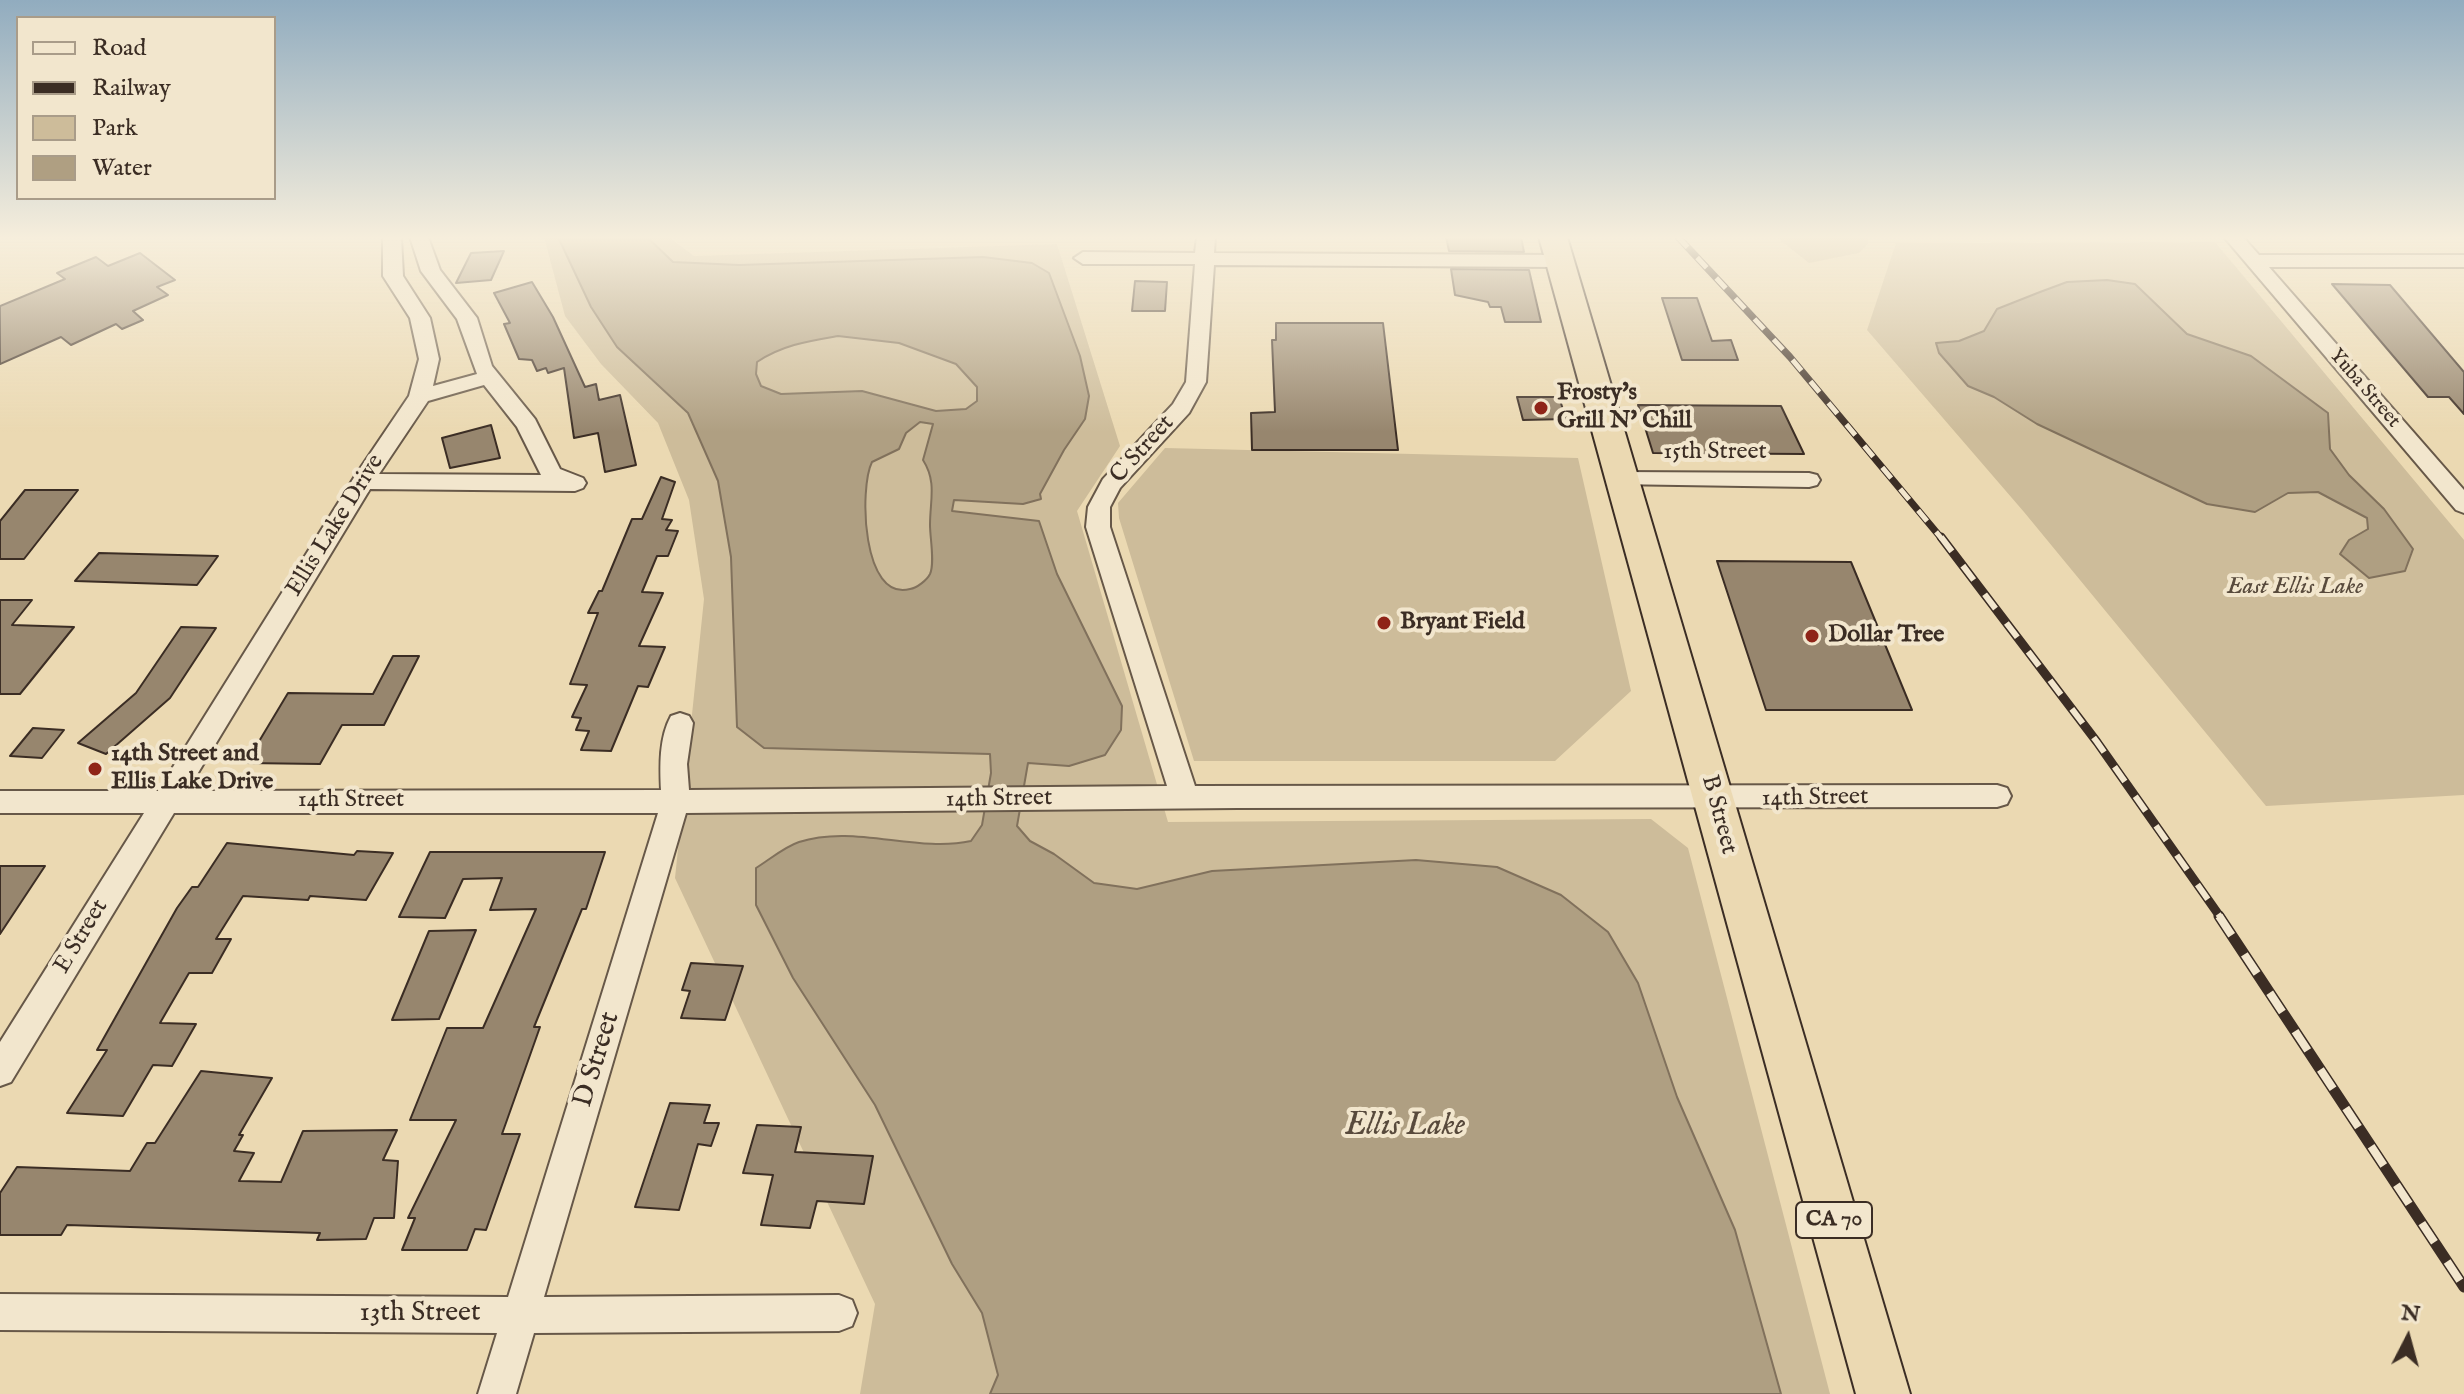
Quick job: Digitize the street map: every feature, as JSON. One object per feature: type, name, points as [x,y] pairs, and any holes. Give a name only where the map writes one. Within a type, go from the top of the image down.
[{"type":"highway","name":"B Street","points":[[1571,302],[1883,1394]]},
{"type":"street","name":"Ellis Lake Drive","points":[[164,802],[363,481],[420,396],[429,359],[420,318],[410,302]]},
{"type":"street","points":[[363,481],[575,483],[551,474],[527,424],[482,366],[467,318],[454,302]]},
{"type":"street","name":"C Street","points":[[1185,798],[1098,527],[1099,507],[1111,484],[1181,408],[1196,382],[1202,302]]},
{"type":"street","name":"Yuba Street","points":[[2290,302],[2454,482],[2464,505]]},
{"type":"street","points":[[420,396],[489,377]]},
{"type":"street","name":"15th Street","points":[[1621,479],[1809,480]]},
{"type":"street","name":"D Street","points":[[497,1394],[676,800],[673,764],[680,723]]},
{"type":"street","name":"14th Street","points":[[0,802],[1997,796]]},
{"type":"street","name":"E Street","points":[[0,1071],[164,802]]},
{"type":"street","name":"13th Street","points":[[0,1312],[839,1313]]},
{"type":"green space","name":"Ellis Lake","points":[[561,302],[1075,302],[1120,446],[1077,511],[1168,822],[1651,819],[1688,848],[1830,1394],[860,1394],[875,1304],[675,878],[704,599],[689,500],[658,423],[601,364],[565,316]]},
{"type":"green space","name":"East Ellis Lake","points":[[1876,302],[2265,302],[2464,540],[2464,795],[2266,806],[2024,512],[1867,330]]},
{"type":"green space","name":"Bryant Field","points":[[1165,448],[1578,458],[1631,691],[1555,761],[1194,761],[1119,518],[1118,503]]},
{"type":"water","name":"Ellis Lake","points":[[589,302],[1060,302],[1080,356],[1089,396],[1085,419],[1064,450],[1040,494],[1041,499],[1023,504],[954,500],[952,511],[1039,521],[1057,574],[1122,706],[1121,730],[1105,755],[1069,766],[1028,763],[1017,826],[1030,841],[1094,883],[1137,889],[1212,871],[1416,860],[1497,867],[1561,895],[1608,932],[1638,983],[1677,1097],[1735,1230],[1781,1394],[990,1394],[998,1375],[982,1313],[952,1264],[875,1105],[793,978],[756,905],[756,868],[793,844],[820,837],[863,837],[929,844],[971,841],[982,825],[991,773],[990,754],[764,748],[737,727],[731,557],[718,481],[688,413],[617,347]],"holes":[[[838,336],[899,343],[956,364],[977,387],[977,401],[966,409],[936,411],[862,391],[781,394],[761,386],[756,374],[757,362],[766,356],[806,342]],[[920,422],[933,424],[923,460],[932,491],[930,574],[916,587],[894,588],[882,578],[873,561],[868,540],[868,475],[872,462],[899,449],[906,433]]]},
{"type":"water","points":[[2015,302],[2154,302],[2187,334],[2251,356],[2328,413],[2330,449],[2349,475],[2384,509],[2413,549],[2405,571],[2369,578],[2340,554],[2349,540],[2368,529],[2367,518],[2318,492],[2288,493],[2255,512],[2207,504],[2037,424],[1994,397],[1968,386],[1939,353],[1936,343],[1959,341],[1984,331],[1997,309]]},
{"type":"building","points":[[10,302],[153,302],[133,311],[143,320],[122,329],[116,324],[71,345],[61,337],[0,364],[0,306]]},
{"type":"building","points":[[499,302],[544,302],[585,387],[596,384],[599,400],[620,395],[636,465],[605,472],[598,433],[574,438],[564,368],[548,373],[546,368],[537,371],[532,360],[519,359],[504,324],[510,323]]},
{"type":"building","points":[[1133,302],[1166,302],[1165,311],[1132,311]]},
{"type":"building","points":[[1488,302],[1536,302],[1541,322],[1505,322],[1501,307],[1490,307]]},
{"type":"building","points":[[1663,302],[1698,302],[1712,341],[1731,340],[1738,360],[1682,360]]},
{"type":"building","points":[[2347,302],[2405,302],[2464,372],[2464,414],[2449,397],[2428,397]]},
{"type":"building","points":[[1276,323],[1383,323],[1398,450],[1252,450],[1251,413],[1275,412],[1272,340],[1276,340]]},
{"type":"building","name":"Frosty's Grill N' Chill","points":[[1517,397],[1559,397],[1566,419],[1523,420]]},
{"type":"building","points":[[1638,405],[1781,406],[1804,454],[1653,453]]},
{"type":"building","points":[[491,425],[500,458],[450,468],[442,438]]},
{"type":"building","points":[[661,477],[675,482],[662,519],[672,520],[666,530],[678,531],[668,556],[657,556],[642,592],[663,593],[639,646],[665,647],[648,687],[638,686],[611,751],[581,750],[589,731],[576,730],[581,718],[572,717],[587,685],[570,684],[598,613],[588,613],[599,591],[602,591],[632,519],[642,519]]},
{"type":"building","points":[[25,490],[78,490],[24,559],[0,559],[0,521]]},
{"type":"building","points":[[99,553],[218,556],[197,585],[75,581]]},
{"type":"building","name":"Dollar Tree","points":[[1717,561],[1851,562],[1912,710],[1766,710]]},
{"type":"building","points":[[0,600],[32,600],[12,625],[74,627],[20,694],[0,694]]},
{"type":"building","points":[[181,627],[216,628],[170,698],[106,754],[78,743],[136,693]]},
{"type":"building","points":[[393,656],[419,656],[384,725],[342,725],[320,764],[246,763],[288,693],[373,694]]},
{"type":"building","points":[[33,728],[64,730],[42,758],[10,756]]},
{"type":"building","points":[[227,843],[354,855],[357,851],[393,853],[366,900],[243,896],[216,939],[231,939],[212,973],[189,973],[160,1023],[196,1024],[172,1066],[153,1065],[123,1116],[67,1113],[107,1050],[97,1050],[177,908],[192,887],[198,887]]},
{"type":"building","points":[[430,852],[605,852],[586,909],[582,909],[534,1027],[540,1027],[502,1134],[520,1134],[486,1230],[475,1229],[467,1250],[402,1250],[415,1218],[408,1218],[456,1120],[410,1120],[447,1028],[483,1028],[536,909],[490,910],[502,878],[463,879],[445,918],[399,917]]},
{"type":"building","points":[[0,866],[45,866],[0,934]]},
{"type":"building","points":[[476,930],[439,1019],[392,1020],[429,931]]},
{"type":"building","points":[[691,963],[743,966],[725,1020],[681,1018],[690,991],[682,990]]},
{"type":"building","points":[[201,1071],[272,1078],[239,1135],[243,1135],[234,1151],[254,1153],[239,1181],[281,1182],[303,1131],[397,1130],[383,1160],[398,1161],[394,1218],[374,1218],[366,1239],[317,1240],[320,1233],[67,1225],[61,1235],[0,1235],[0,1193],[17,1167],[130,1171],[147,1143],[155,1143]]},
{"type":"building","points":[[670,1103],[710,1105],[704,1123],[719,1123],[711,1146],[698,1144],[679,1210],[635,1207]]},
{"type":"building","points":[[757,1125],[801,1127],[795,1152],[873,1156],[864,1204],[817,1201],[810,1228],[761,1225],[773,1175],[743,1173]]},
{"type":"railway","points":[[1739,302],[1790,357],[1942,539]]},
{"type":"railway","points":[[1941,537],[2097,742],[2221,918]]},
{"type":"railway","points":[[2219,916],[2464,1287]]},
{"type":"place","name":"Frosty's Grill N' Chill","points":[[1541,408]]},
{"type":"place","name":"Bryant Field","points":[[1384,623]]},
{"type":"place","name":"Dollar Tree","points":[[1812,636]]},
{"type":"place","name":"14th Street and Ellis Lake Drive","points":[[95,769]]}]
